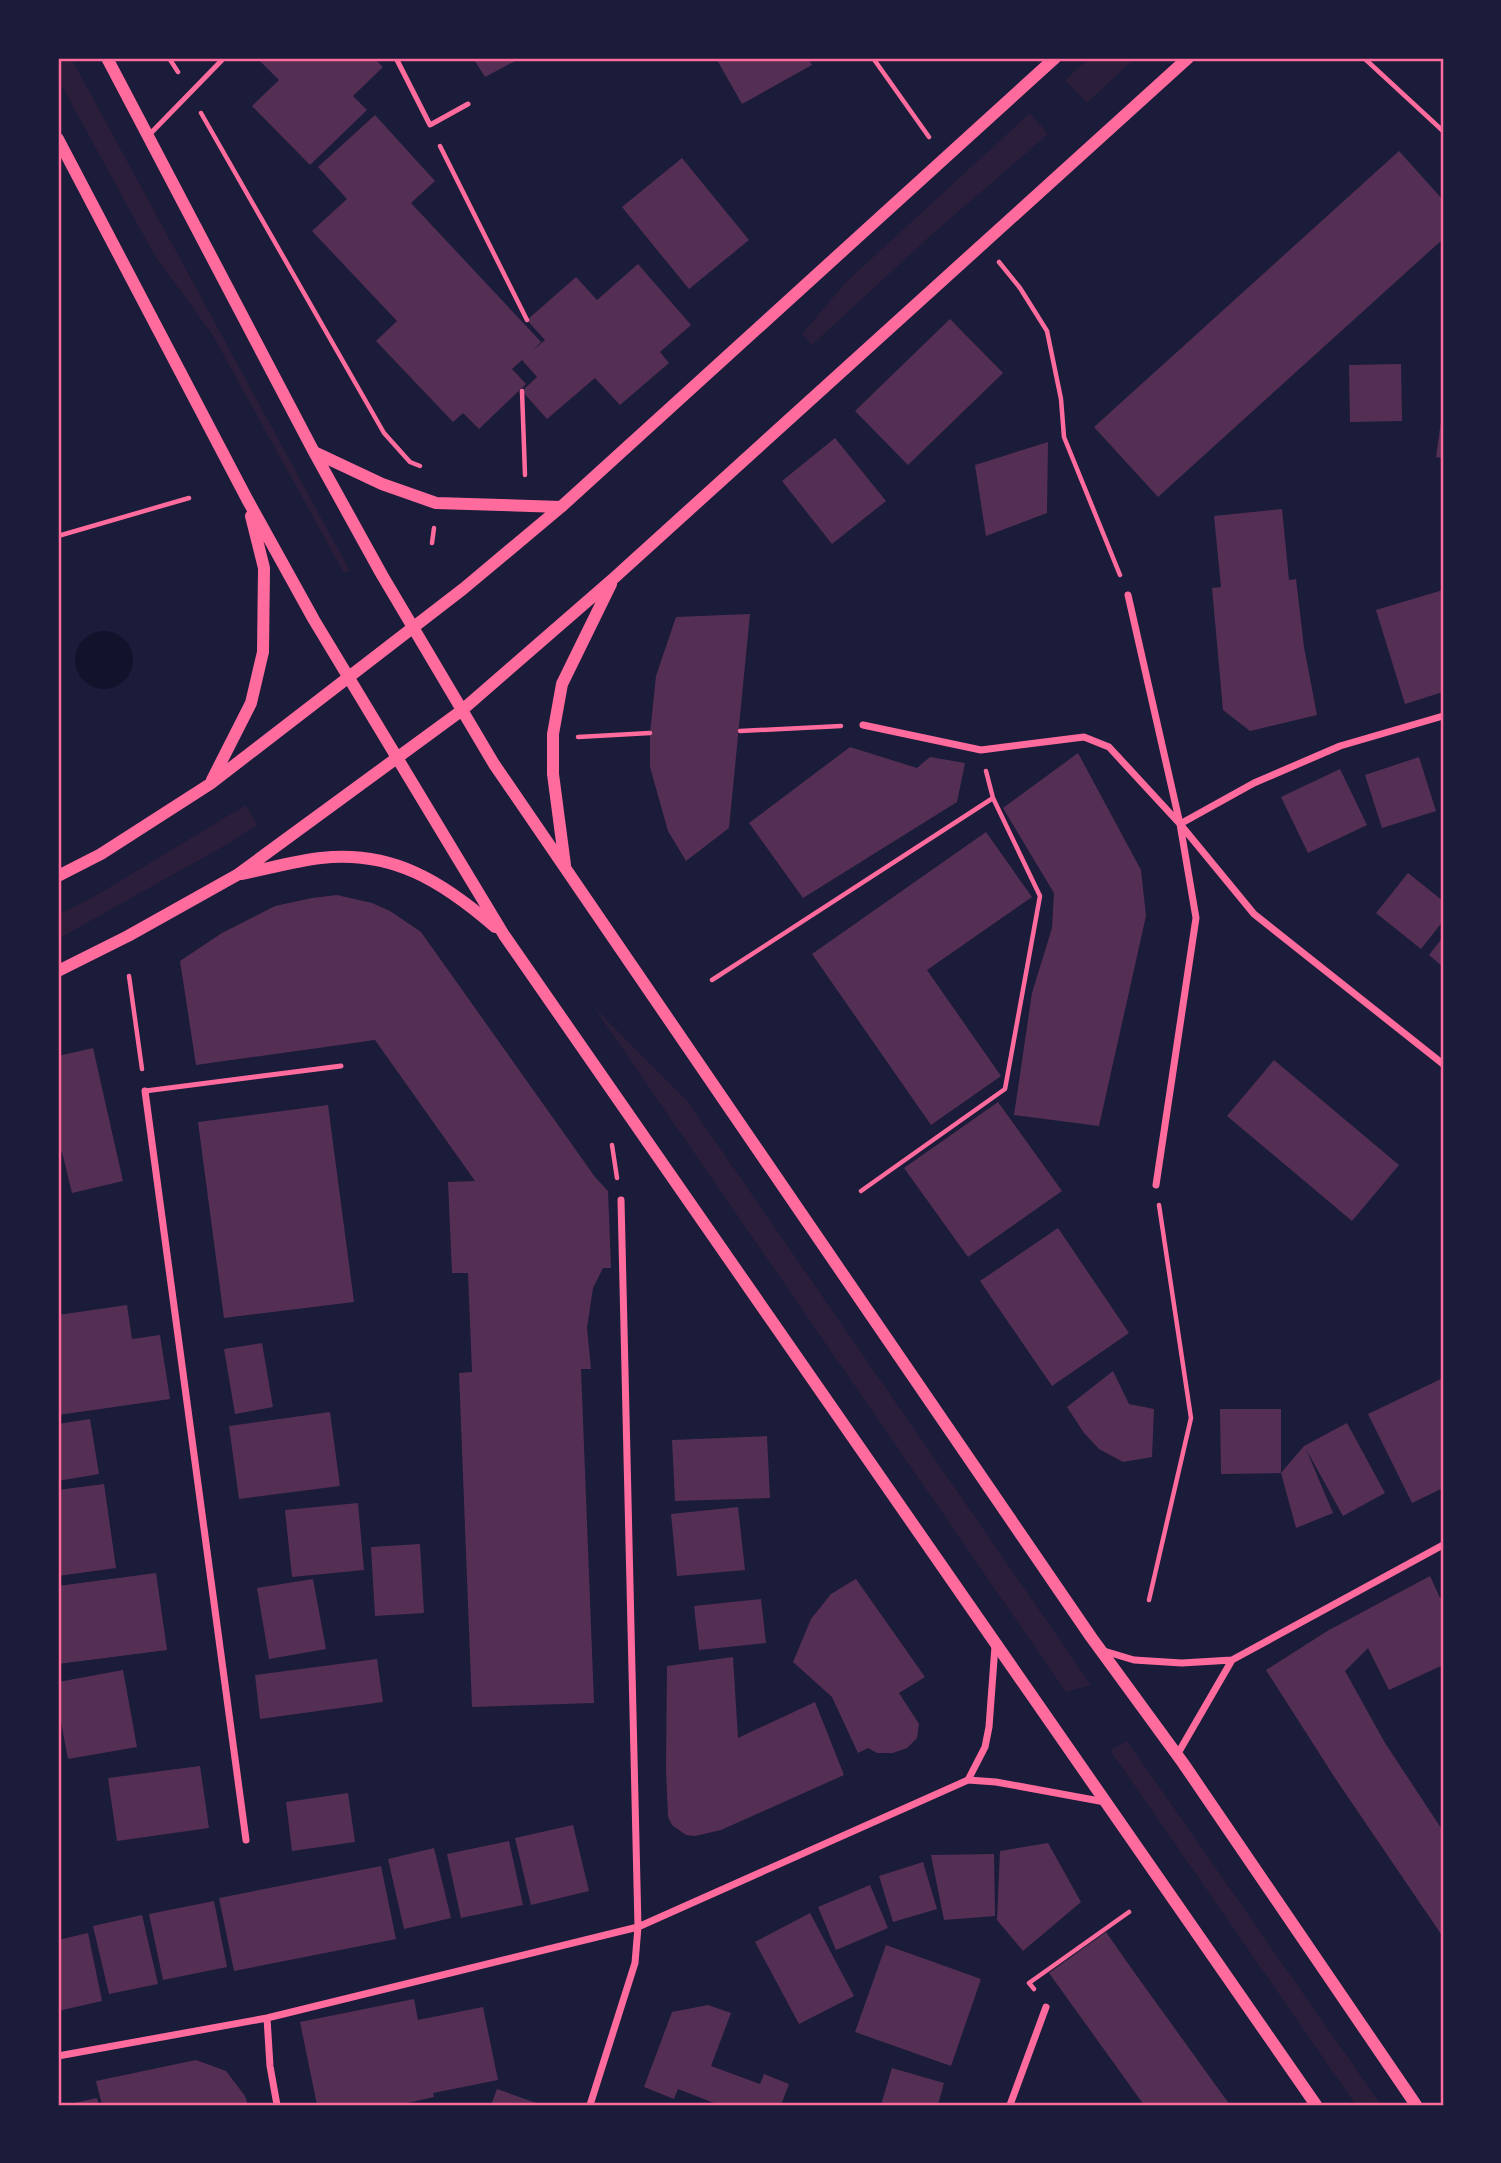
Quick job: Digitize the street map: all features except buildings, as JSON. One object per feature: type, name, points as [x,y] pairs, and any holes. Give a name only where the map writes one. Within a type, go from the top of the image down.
[{"type":"street","points":[[107,58],[314,452],[413,628],[494,764],[1416,2105]]},
{"type":"street","points":[[58,876],[101,854],[210,784],[413,628],[561,507],[1055,58]]},
{"type":"street","points":[[58,971],[128,936],[237,875],[461,711],[614,578],[1188,58]]},
{"type":"street","points":[[59,144],[314,620],[504,934],[1316,2105]]},
{"type":"street","points":[[314,452],[382,484],[436,503],[561,507]]},
{"type":"street","points":[[210,784],[251,703],[264,652],[264,568],[247,499]]},
{"type":"street","points":[[566,869],[553,774],[553,734],[562,684],[614,578]]},
{"type":"street","points":[[1128,595],[1180,824],[1196,918],[1156,1185]]},
{"type":"street","points":[[1180,824],[1254,783],[1340,746],[1443,716]]},
{"type":"street","points":[[863,725],[981,750],[1084,737],[1109,747],[1180,824],[1254,914],[1443,1064]]},
{"type":"street","points":[[237,875],[319,858],[362,857],[395,863],[436,882],[504,934]]},
{"type":"street","points":[[145,1091],[246,1840]]},
{"type":"street","points":[[590,2105],[635,1963],[638,1927],[621,1200]]},
{"type":"street","points":[[1101,1650],[1134,1660],[1171,1663],[1232,1660],[1443,1545]]},
{"type":"street","points":[[968,1780],[985,1747],[989,1727],[995,1644]]},
{"type":"street","points":[[1177,1755],[1232,1660]]},
{"type":"street","points":[[58,2056],[267,2018],[638,1927],[968,1780],[996,1782],[1105,1802]]},
{"type":"street","points":[[1010,2105],[1046,2007]]},
{"type":"street","points":[[267,2018],[270,2066],[277,2105]]},
{"type":"lane","points":[[149,135],[224,58]]},
{"type":"lane","points":[[396,58],[430,125],[468,104]]},
{"type":"lane","points":[[145,1091],[341,1066]]},
{"type":"path","points":[[169,58],[384,433],[410,462],[422,467]]},
{"type":"path","points":[[873,58],[929,137]]},
{"type":"path","points":[[1364,58],[1443,131]]},
{"type":"path","points":[[430,125],[527,320]]},
{"type":"path","points":[[999,262],[1020,288],[1047,331],[1061,399],[1064,438],[1128,595]]},
{"type":"path","points":[[522,391],[525,475]]},
{"type":"path","points":[[58,536],[189,498]]},
{"type":"path","points":[[432,543],[436,503]]},
{"type":"path","points":[[740,731],[863,725]]},
{"type":"path","points":[[585,738],[650,733]]},
{"type":"path","points":[[862,1191],[1005,1089],[1040,895],[993,799],[981,750]]},
{"type":"path","points":[[712,980],[993,799]]},
{"type":"path","points":[[129,976],[145,1091]]},
{"type":"path","points":[[612,1145],[621,1200]]},
{"type":"path","points":[[1149,1600],[1191,1418],[1156,1185]]},
{"type":"path","points":[[1046,2007],[1029,1983],[1129,1912]]},
{"type":"shaded area","points":[[58,58],[71,58],[350,571],[344,573],[212,334],[155,256],[58,79]]},
{"type":"shaded area","points":[[1090,58],[1135,58],[1087,103],[1065,80]]},
{"type":"shaded area","points":[[1030,113],[1048,134],[929,237],[812,345],[802,334],[846,282]]},
{"type":"shaded area","points":[[98,631],[110,631],[125,639],[133,654],[133,666],[125,681],[110,689],[98,689],[83,681],[75,666],[75,654],[83,639]]},
{"type":"shaded area","points":[[246,805],[257,825],[58,939],[58,915],[90,899]]},
{"type":"shaded area","points":[[593,1006],[688,1102],[1091,1685],[1066,1692]]},
{"type":"shaded area","points":[[1127,1741],[1381,2105],[1356,2105],[1110,1750]]}]
